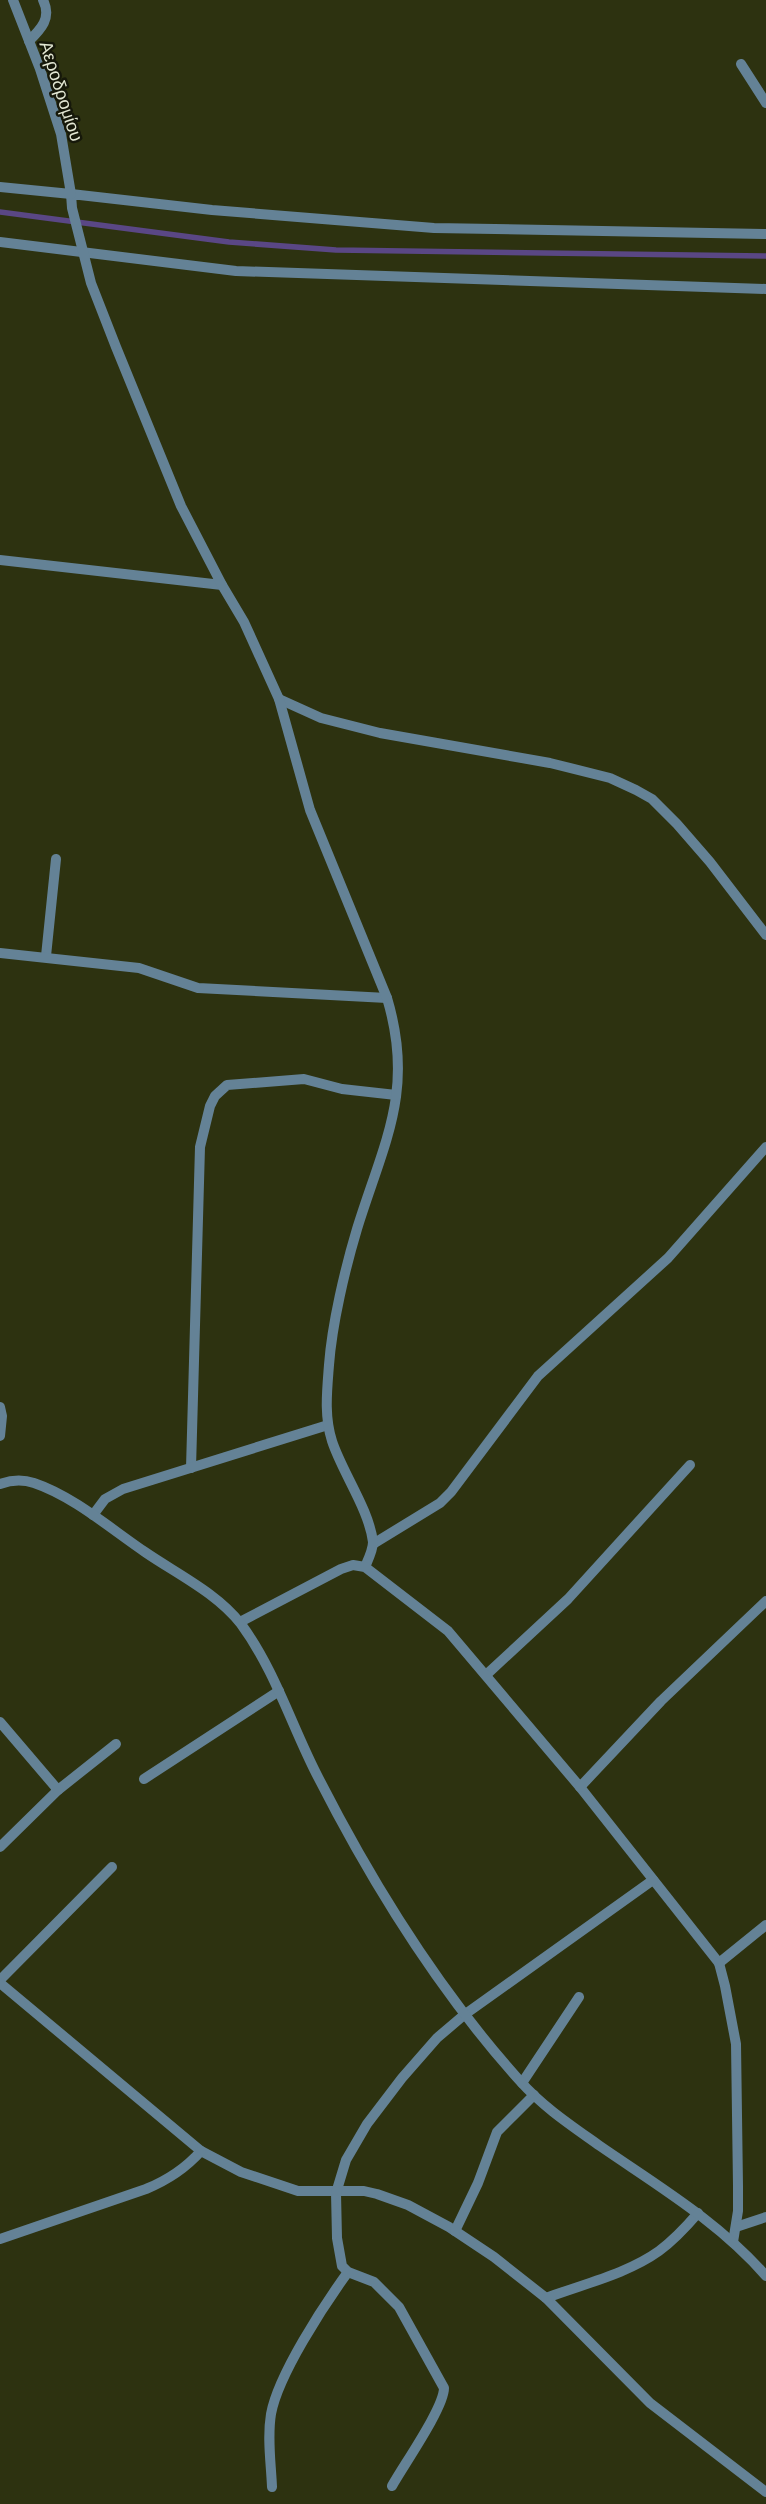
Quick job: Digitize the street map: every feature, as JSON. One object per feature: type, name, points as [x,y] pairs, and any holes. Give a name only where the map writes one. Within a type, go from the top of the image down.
[{"type":"street","name":"Αεροδρομίου","points":[[13,0],[61,134],[72,208],[91,283],[181,506],[222,585],[244,622],[279,699],[310,810],[387,998],[398,1044],[399,1070],[394,1119],[357,1230],[337,1316],[329,1362],[327,1399],[328,1425],[334,1446],[362,1508],[373,1544]]},
{"type":"street","points":[[29,41],[43,27],[47,18],[43,0]]},
{"type":"street","points":[[741,64],[766,103]]},
{"type":"street","points":[[0,188],[212,210],[434,228],[766,234]]},
{"type":"street","points":[[0,242],[236,271],[766,289]]},
{"type":"street","points":[[0,560],[222,585]]},
{"type":"street","points":[[279,699],[330,720],[380,732],[550,763],[610,778],[636,790],[652,800],[677,824],[710,862],[766,935]]},
{"type":"street","points":[[46,956],[56,859]]},
{"type":"street","points":[[0,953],[46,956],[139,968],[198,988],[387,998]]},
{"type":"street","points":[[191,1468],[200,1147],[204,1126],[215,1096],[227,1084],[304,1080],[342,1089],[396,1095]]},
{"type":"street","points":[[365,1568],[373,1544],[440,1503],[451,1492],[538,1376],[668,1258],[766,1147]]},
{"type":"street","points":[[0,1408],[2,1416],[0,1436]]},
{"type":"street","points":[[93,1515],[105,1499],[118,1491],[328,1425]]},
{"type":"street","points":[[486,1675],[568,1599],[690,1465]]},
{"type":"street","points":[[0,1484],[14,1480],[34,1483],[93,1515],[207,1594],[240,1622],[279,1691],[318,1777],[355,1844],[396,1913],[464,2015],[522,2083],[562,2119],[698,2213],[733,2242],[766,2276]]},
{"type":"street","points":[[240,1622],[341,1570],[353,1565],[365,1568],[448,1631],[580,1787],[719,1963],[736,2044],[738,2186],[736,2227],[733,2242]]},
{"type":"street","points":[[580,1787],[661,1701],[766,1601]]},
{"type":"street","points":[[144,1779],[279,1691]]},
{"type":"street","points":[[0,1722],[58,1790]]},
{"type":"street","points":[[0,1847],[58,1790],[116,1744]]},
{"type":"street","points":[[112,1867],[0,1982],[201,2152],[241,2172],[289,2188],[306,2192],[336,2193],[364,2191],[388,2197],[415,2208],[455,2231],[494,2257],[546,2298],[650,2403],[766,2492]]},
{"type":"street","points":[[392,2486],[435,2413],[444,2388],[399,2307],[374,2282],[348,2272],[342,2266],[339,2254],[336,2193],[346,2160],[367,2124],[402,2078],[437,2038],[464,2015],[653,1880]]},
{"type":"street","points":[[719,1963],[766,1925]]},
{"type":"street","points":[[522,2083],[579,1997]]},
{"type":"street","points":[[455,2231],[478,2183],[497,2132],[534,2094]]},
{"type":"street","points":[[0,2239],[170,2179],[191,2163],[201,2152]]},
{"type":"street","points":[[546,2298],[625,2269],[659,2251],[680,2234],[698,2213]]},
{"type":"street","points":[[736,2227],[766,2217]]},
{"type":"street","points":[[272,2487],[270,2430],[276,2396],[309,2333],[348,2272]]},
{"type":"waterway","points":[[0,212],[229,242],[336,250],[766,256]]}]
